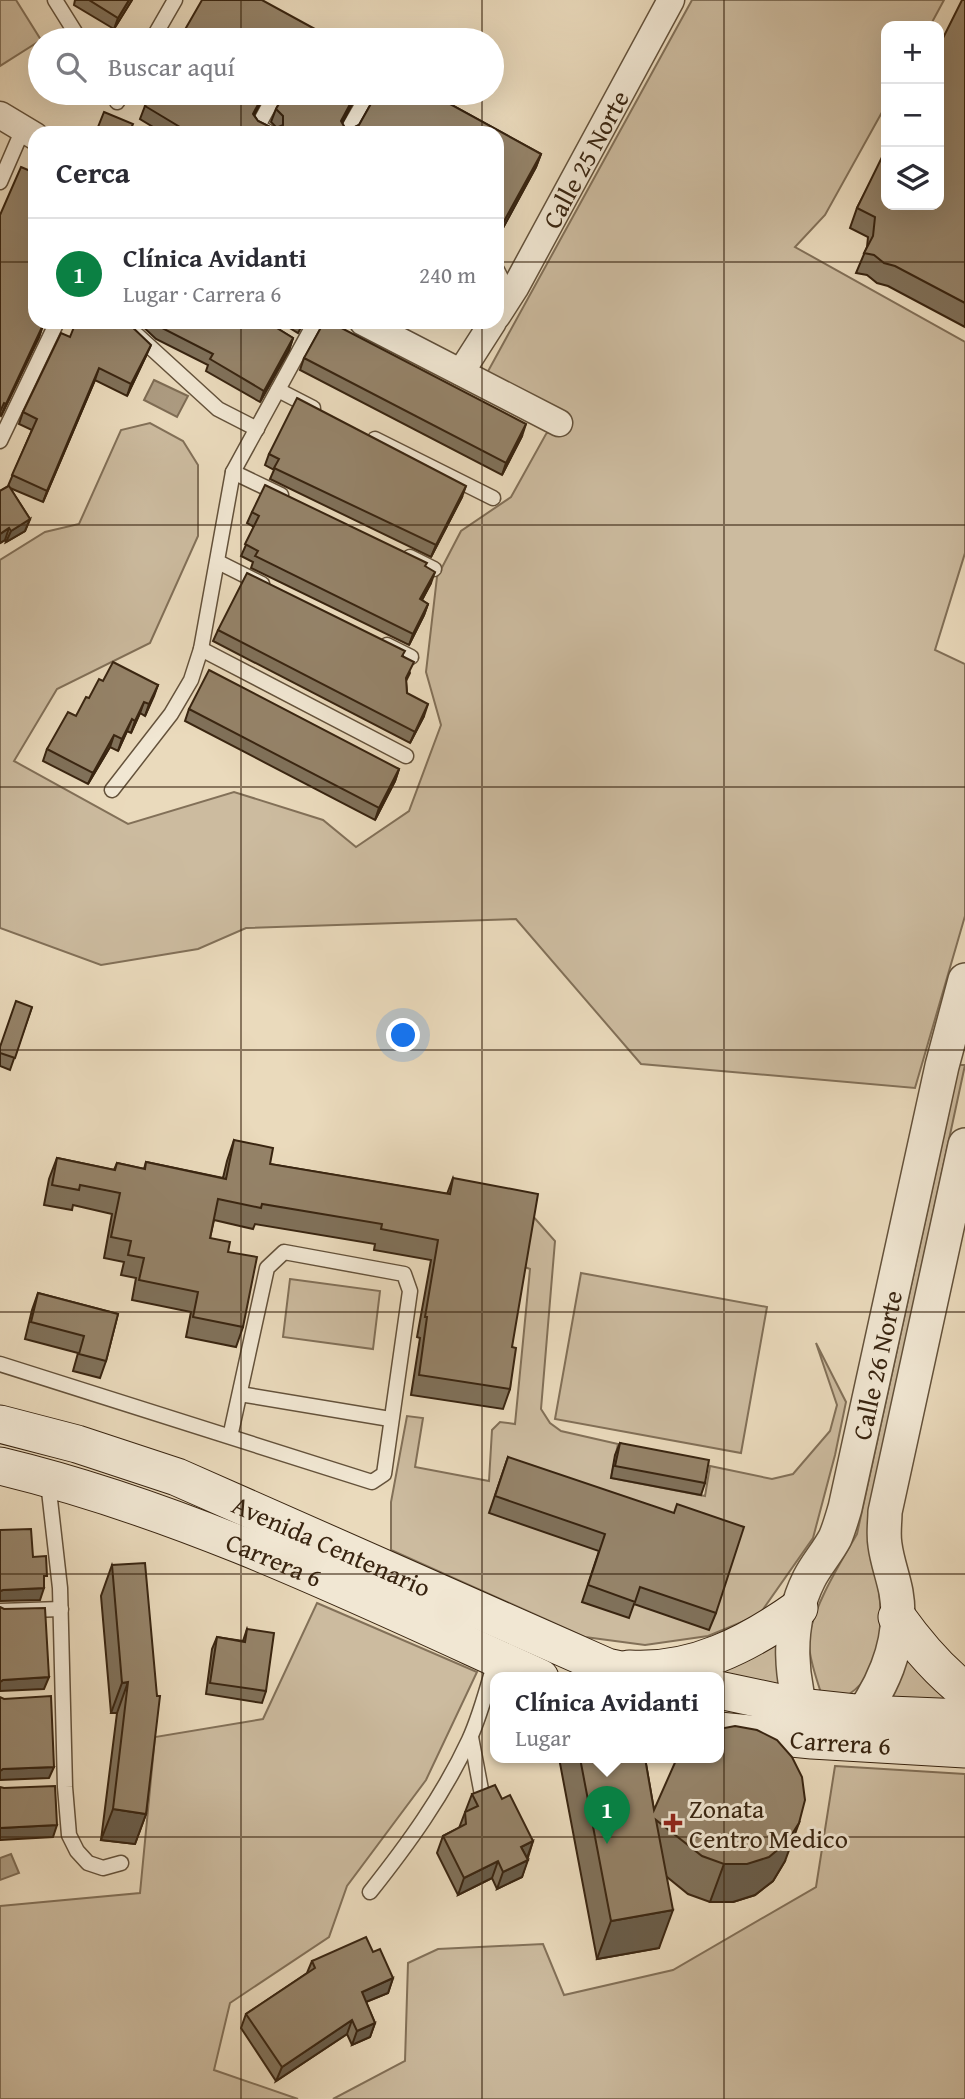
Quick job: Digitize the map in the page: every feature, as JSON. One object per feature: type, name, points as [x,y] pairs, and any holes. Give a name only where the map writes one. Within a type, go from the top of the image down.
[{"type":"main road","name":"Avenida Centenario","points":[[0,1424],[77,1444],[177,1477],[607,1667],[630,1672]]},
{"type":"main road","name":"Carrera 6","points":[[0,1466],[47,1477],[153,1512],[262,1553],[527,1672]]},
{"type":"main road","points":[[607,1667],[641,1670],[675,1667],[708,1659],[740,1646],[799,1608]]},
{"type":"main road","points":[[897,1616],[918,1647],[942,1674],[965,1691]]},
{"type":"main road","points":[[724,1691],[799,1707],[864,1714],[965,1718]]},
{"type":"main road","name":"Carrera 6","points":[[724,1731],[826,1741],[965,1749]]},
{"type":"street","name":"Calle 25 Norte","points":[[506,279],[671,0]]},
{"type":"street","points":[[0,115],[28,132]]},
{"type":"street","points":[[377,329],[559,423]]},
{"type":"street","points":[[461,372],[489,329]]},
{"type":"street","name":"Calle 26 Norte","points":[[965,980],[942,1066],[845,1508],[835,1538],[809,1579],[799,1608],[793,1640],[793,1673],[799,1707],[826,1741],[864,1714],[886,1673],[893,1651],[897,1595],[885,1544],[885,1512],[965,1144]]},
{"type":"lane","points":[[55,0],[72,28]]},
{"type":"lane","points":[[159,28],[175,0]]},
{"type":"lane","points":[[258,126],[269,105]]},
{"type":"lane","points":[[350,126],[362,105]]},
{"type":"lane","points":[[0,182],[28,135]]},
{"type":"lane","points":[[0,441],[54,329]]},
{"type":"lane","points":[[131,329],[218,409],[257,429]]},
{"type":"lane","points":[[112,790],[172,714],[191,680],[201,649],[219,562],[233,472],[278,390],[297,343],[309,329]]},
{"type":"lane","points":[[278,390],[326,414]]},
{"type":"lane","points":[[362,432],[493,498]]},
{"type":"lane","points":[[233,472],[296,502]]},
{"type":"lane","points":[[396,551],[433,569]]},
{"type":"lane","points":[[219,562],[279,592]]},
{"type":"lane","points":[[375,639],[411,657]]},
{"type":"lane","points":[[201,649],[406,756]]},
{"type":"lane","points":[[0,1364],[230,1437],[372,1482],[384,1474],[410,1291],[404,1274],[284,1252],[267,1268],[230,1437]]},
{"type":"lane","points":[[240,1394],[390,1419]]},
{"type":"lane","points":[[47,1477],[61,1609],[57,1698],[59,1787],[69,1836],[77,1851],[88,1863],[103,1868],[121,1863]]},
{"type":"lane","points":[[0,1611],[61,1609]]},
{"type":"lane","points":[[492,1672],[496,1658]]},
{"type":"lane","points":[[370,1892],[441,1796],[471,1737],[490,1677]]},
{"type":"lane","points":[[471,1737],[482,1795]]},
{"type":"shaded area","points":[[0,0],[16,0],[34,28],[28,28],[28,48],[0,66]]},
{"type":"shaded area","points":[[692,0],[944,0],[933,21],[881,21],[881,114],[825,215],[795,247],[965,342],[965,553],[935,650],[965,664],[965,916],[915,1088],[641,1064],[516,919],[246,928],[198,949],[101,965],[0,928],[0,560],[45,532],[79,524],[121,430],[150,423],[183,441],[198,465],[198,536],[150,643],[57,689],[14,761],[128,824],[234,792],[323,820],[356,847],[409,811],[441,725],[426,672],[437,577],[461,531],[511,497],[546,434],[564,417],[487,373]]},
{"type":"shaded area","points":[[154,380],[188,396],[177,417],[144,400]]},
{"type":"shaded area","points":[[959,1065],[965,1065],[868,1516],[881,1612],[881,1636],[876,1658],[866,1678],[848,1695],[821,1693],[811,1657],[810,1633],[819,1604],[857,1534]]},
{"type":"shaded area","points":[[531,1214],[555,1241],[541,1409],[550,1423],[561,1431],[618,1444],[611,1478],[705,1496],[710,1466],[772,1479],[793,1474],[830,1431],[837,1405],[816,1343],[846,1402],[835,1455],[813,1538],[759,1615],[708,1636],[645,1645],[585,1637],[391,1550],[391,1502],[407,1416],[423,1418],[415,1467],[489,1481],[492,1430],[500,1422],[515,1424],[530,1269],[522,1266]]},
{"type":"shaded area","points":[[581,1273],[767,1307],[741,1453],[555,1419]]},
{"type":"shaded area","points":[[290,1279],[380,1291],[373,1349],[283,1337]]},
{"type":"shaded area","points":[[317,1603],[477,1672],[426,1780],[347,1886],[329,1937],[230,2003],[214,2070],[298,2099],[0,2099],[0,1906],[140,1893],[155,1737],[263,1719]]},
{"type":"shaded area","points":[[782,1637],[789,1690],[724,1679],[724,1672],[709,1672]]},
{"type":"shaded area","points":[[905,1651],[951,1700],[885,1697]]},
{"type":"shaded area","points":[[835,1766],[965,1774],[965,2099],[333,2099],[405,2061],[408,1963],[438,1949],[543,1944],[564,1995],[673,1970],[816,1887]]},
{"type":"shaded area","points":[[11,1854],[19,1873],[0,1880],[0,1858]]},
{"type":"building","points":[[89,0],[129,0],[118,18]]},
{"type":"building","points":[[202,0],[262,0],[313,28],[186,28]]},
{"type":"building","points":[[962,0],[965,0],[965,303],[895,266],[884,263],[874,255],[864,253],[873,236],[875,217],[857,208],[881,159],[881,210],[944,210],[944,36]]},
{"type":"building","points":[[258,105],[253,114],[258,121],[268,126],[178,126],[145,106]]},
{"type":"building","points":[[278,105],[350,105],[341,121],[344,126],[281,126],[283,116],[276,109]]},
{"type":"building","points":[[370,105],[452,105],[490,126],[357,126]]},
{"type":"building","points":[[104,112],[133,124],[132,126],[98,126]]},
{"type":"building","points":[[504,134],[541,154],[504,221]]},
{"type":"building","points":[[21,167],[28,170],[28,329],[41,329],[0,412],[0,215]]},
{"type":"building","points":[[73,329],[134,329],[151,345],[131,384],[99,368],[47,491],[12,475],[37,419],[23,412],[61,333],[70,337]]},
{"type":"building","points":[[164,329],[278,329],[293,338],[264,391],[210,359],[213,354]]},
{"type":"building","points":[[320,329],[343,329],[526,424],[506,463],[304,358]]},
{"type":"building","points":[[297,398],[466,486],[436,545],[274,468],[279,459],[269,454]]},
{"type":"building","points":[[265,485],[427,563],[425,566],[435,572],[420,599],[428,604],[413,634],[255,556],[258,551],[245,544],[259,516],[252,512]]},
{"type":"building","points":[[9,486],[30,519],[11,531],[9,528],[0,534],[0,491]]},
{"type":"building","points":[[247,573],[405,651],[402,656],[414,662],[406,678],[407,693],[428,704],[415,732],[218,630]]},
{"type":"building","points":[[113,662],[158,685],[149,704],[144,702],[122,739],[114,735],[93,773],[47,749],[68,712],[76,716],[99,679],[103,681]]},
{"type":"building","points":[[209,670],[399,769],[379,808],[189,709]]},
{"type":"building","points":[[16,1001],[32,1007],[15,1058],[0,1053],[0,1047]]},
{"type":"building","points":[[234,1140],[273,1148],[270,1164],[450,1194],[453,1178],[538,1194],[512,1347],[516,1348],[510,1389],[419,1375],[425,1317],[438,1240],[381,1229],[382,1224],[262,1204],[261,1208],[218,1199],[210,1238],[230,1242],[228,1252],[257,1257],[243,1327],[193,1317],[198,1292],[139,1280],[144,1258],[128,1255],[131,1241],[111,1237],[120,1193],[80,1185],[79,1190],[52,1185],[57,1158],[115,1170],[117,1163],[145,1169],[146,1162],[226,1179]]},
{"type":"building","points":[[38,1293],[118,1314],[106,1361],[79,1354],[84,1336],[31,1322]]},
{"type":"building","points":[[620,1443],[709,1460],[705,1483],[615,1466]]},
{"type":"building","points":[[508,1457],[674,1513],[677,1504],[744,1527],[716,1613],[640,1587],[635,1602],[588,1585],[605,1534],[495,1496]]},
{"type":"building","points":[[31,1529],[33,1557],[46,1556],[47,1576],[44,1576],[44,1588],[0,1591],[0,1530]]},
{"type":"building","points":[[145,1563],[157,1696],[160,1696],[146,1814],[113,1809],[128,1682],[122,1683],[112,1565]]},
{"type":"building","points":[[0,1607],[45,1608],[49,1677],[0,1682]]},
{"type":"building","points":[[247,1629],[274,1633],[266,1691],[210,1683],[217,1637],[245,1642]]},
{"type":"building","points":[[51,1696],[54,1767],[0,1771],[0,1697]]},
{"type":"building","points":[[735,1726],[757,1730],[777,1740],[792,1757],[802,1777],[805,1800],[799,1823],[787,1842],[769,1857],[747,1864],[724,1864],[702,1856],[656,1820],[673,1910],[611,1921],[581,1763],[646,1763],[654,1810],[675,1763],[724,1763],[724,1728]]},
{"type":"building","points":[[495,1785],[502,1799],[510,1795],[533,1841],[521,1847],[528,1860],[503,1872],[498,1861],[464,1878],[443,1836],[466,1824],[465,1812],[478,1806],[472,1794]]},
{"type":"building","points":[[55,1786],[57,1825],[0,1828],[0,1787]]},
{"type":"building","points":[[366,1937],[373,1952],[380,1949],[393,1978],[362,1992],[375,2023],[357,2031],[352,2020],[282,2067],[246,2014],[315,1968],[312,1961]]},
{"type":"place","name":"Zonata Centro Medico","points":[[673,1823]]},
{"type":"place","name":"Clínica Avidanti","points":[[607,1844]]}]
